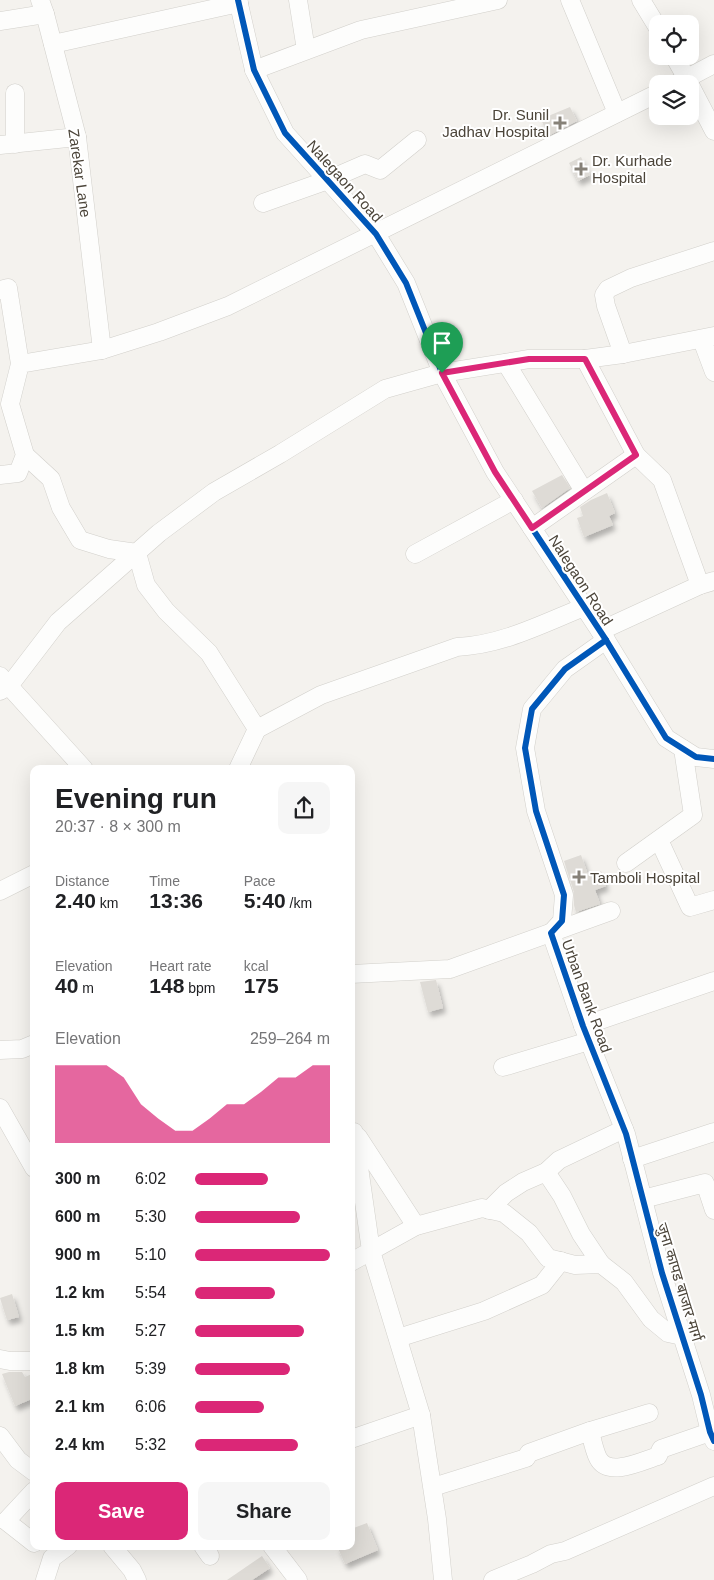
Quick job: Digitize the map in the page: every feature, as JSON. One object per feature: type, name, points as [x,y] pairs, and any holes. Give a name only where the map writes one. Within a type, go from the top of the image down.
[{"type":"street","points":[[298,0],[306,50]]},
{"type":"street","points":[[254,70],[361,30],[498,0]]},
{"type":"street","points":[[570,0],[617,113]]},
{"type":"street","points":[[641,0],[650,15]]},
{"type":"street","points":[[53,44],[239,1]]},
{"type":"street","name":"Nalegaon Road","points":[[239,1],[254,70],[285,133],[376,234],[406,283],[442,373],[495,472],[603,636],[666,738],[696,757],[714,759]]},
{"type":"street","points":[[0,21],[43,7]]},
{"type":"street","name":"Zarekar Lane","points":[[43,7],[77,137],[102,350]]},
{"type":"street","points":[[698,75],[714,64]]},
{"type":"street","points":[[15,94],[7,144],[77,137]]},
{"type":"street","points":[[20,364],[102,350],[159,332],[228,306],[649,97]]},
{"type":"street","points":[[699,105],[714,131]]},
{"type":"street","points":[[263,203],[328,180],[364,164],[380,170],[416,140]]},
{"type":"street","points":[[623,354],[606,306],[604,295],[608,289],[631,278],[714,251]]},
{"type":"street","points":[[0,290],[8,288],[20,364],[10,404],[25,455],[51,479],[62,508],[80,540],[109,549],[137,553]]},
{"type":"street","points":[[80,765],[3,684],[58,622],[160,533],[214,492],[280,454],[384,389],[442,373],[529,359],[585,359],[623,354],[708,338],[714,372]]},
{"type":"street","points":[[585,359],[636,455],[662,480],[707,583]]},
{"type":"street","points":[[506,363],[584,491]]},
{"type":"street","points":[[0,476],[18,473],[25,455]]},
{"type":"street","points":[[532,528],[636,455]]},
{"type":"street","points":[[415,554],[514,500]]},
{"type":"street","points":[[137,553],[146,585],[166,611],[209,653],[257,729]]},
{"type":"street","name":"Urban Bank Road","points":[[632,1159],[624,1128],[586,1034],[551,933],[562,921],[564,895],[536,811],[525,748],[532,710],[565,669],[603,636],[707,583]]},
{"type":"street","points":[[240,765],[257,729],[321,696],[457,647],[477,646],[514,637],[584,607]]},
{"type":"street","points":[[626,863],[693,815],[683,749]]},
{"type":"street","points":[[659,840],[690,907],[714,900]]},
{"type":"street","points":[[0,891],[30,876]]},
{"type":"street","points":[[355,974],[450,969],[611,911]]},
{"type":"street","points":[[503,1067],[714,980]]},
{"type":"street","points":[[0,1050],[22,1049],[30,1046]]},
{"type":"street","points":[[0,1108],[30,1160]]},
{"type":"street","points":[[490,1210],[506,1193],[523,1182],[546,1172],[560,1160],[624,1128]]},
{"type":"street","points":[[355,1132],[416,1226]]},
{"type":"street","points":[[632,1159],[714,1132]]},
{"type":"street","points":[[355,1142],[372,1251],[421,1415],[433,1487],[443,1580]]},
{"type":"street","name":"जुना कापड बाजार मार्ग","points":[[632,1159],[662,1273],[682,1336],[708,1393],[712,1437]]},
{"type":"street","points":[[546,1172],[562,1196],[581,1234],[601,1264],[624,1282],[651,1318],[668,1332],[682,1336]]},
{"type":"street","points":[[643,1199],[705,1183],[714,1210]]},
{"type":"street","points":[[355,1260],[416,1226],[482,1208],[504,1212],[529,1233],[548,1258],[575,1265],[601,1264]]},
{"type":"street","points":[[398,1338],[484,1310],[542,1285],[561,1261]]},
{"type":"street","points":[[0,1359],[30,1361]]},
{"type":"street","points":[[433,1487],[526,1458],[529,1453],[648,1413]]},
{"type":"street","points":[[355,1438],[421,1415]]},
{"type":"street","points":[[590,1431],[602,1464],[615,1469],[658,1456],[661,1450],[712,1437]]},
{"type":"street","points":[[0,1436],[18,1460],[30,1469]]},
{"type":"street","points":[[492,1580],[551,1554],[565,1551],[714,1486]]},
{"type":"street","points":[[30,1495],[6,1521],[30,1540]]},
{"type":"street","points":[[42,1550],[52,1558]]},
{"type":"street","points":[[44,1580],[52,1558],[63,1550]]},
{"type":"street","points":[[115,1550],[132,1570],[137,1580]]},
{"type":"street","points":[[275,1550],[298,1580]]},
{"type":"building","points":[[570,107],[577,121],[548,136],[541,119]]},
{"type":"building","points":[[581,157],[590,175],[578,181],[569,163]]},
{"type":"building","points":[[562,475],[570,488],[542,508],[532,491]]},
{"type":"building","points":[[607,493],[615,513],[609,516],[613,525],[584,537],[577,518],[583,516],[580,507]]},
{"type":"building","points":[[581,855],[588,875],[601,871],[606,886],[595,890],[600,904],[576,912],[574,892],[564,861]]},
{"type":"building","points":[[436,980],[443,1008],[428,1012],[420,982]]},
{"type":"building","points":[[12,1294],[19,1317],[7,1320],[0,1298]]},
{"type":"building","points":[[22,1372],[25,1377],[30,1375],[30,1400],[15,1406],[2,1374]]},
{"type":"building","points":[[367,1523],[378,1550],[345,1564],[339,1550],[355,1550],[355,1528]]},
{"type":"building","points":[[262,1556],[270,1568],[252,1580],[227,1580]]},
{"type":"cycle path","points":[[238,0],[254,70],[285,133],[376,234],[406,283],[442,373],[495,472],[606,640],[666,738],[696,757],[714,759]]},
{"type":"cycle path","points":[[606,640],[565,669],[532,709],[525,748],[536,811],[564,895],[562,921],[551,933],[583,1026],[626,1134],[662,1273],[714,1441]]},
{"type":"place","name":"Dr. Sunil Jadhav Hospital","points":[[560,123]]},
{"type":"place","name":"Dr. Kurhade Hospital","points":[[581,169]]},
{"type":"place","name":"Tamboli Hospital","points":[[579,877]]},
{"type":"route","points":[[529,359],[585,359],[636,455],[532,528],[495,472],[442,373],[529,359]]}]
